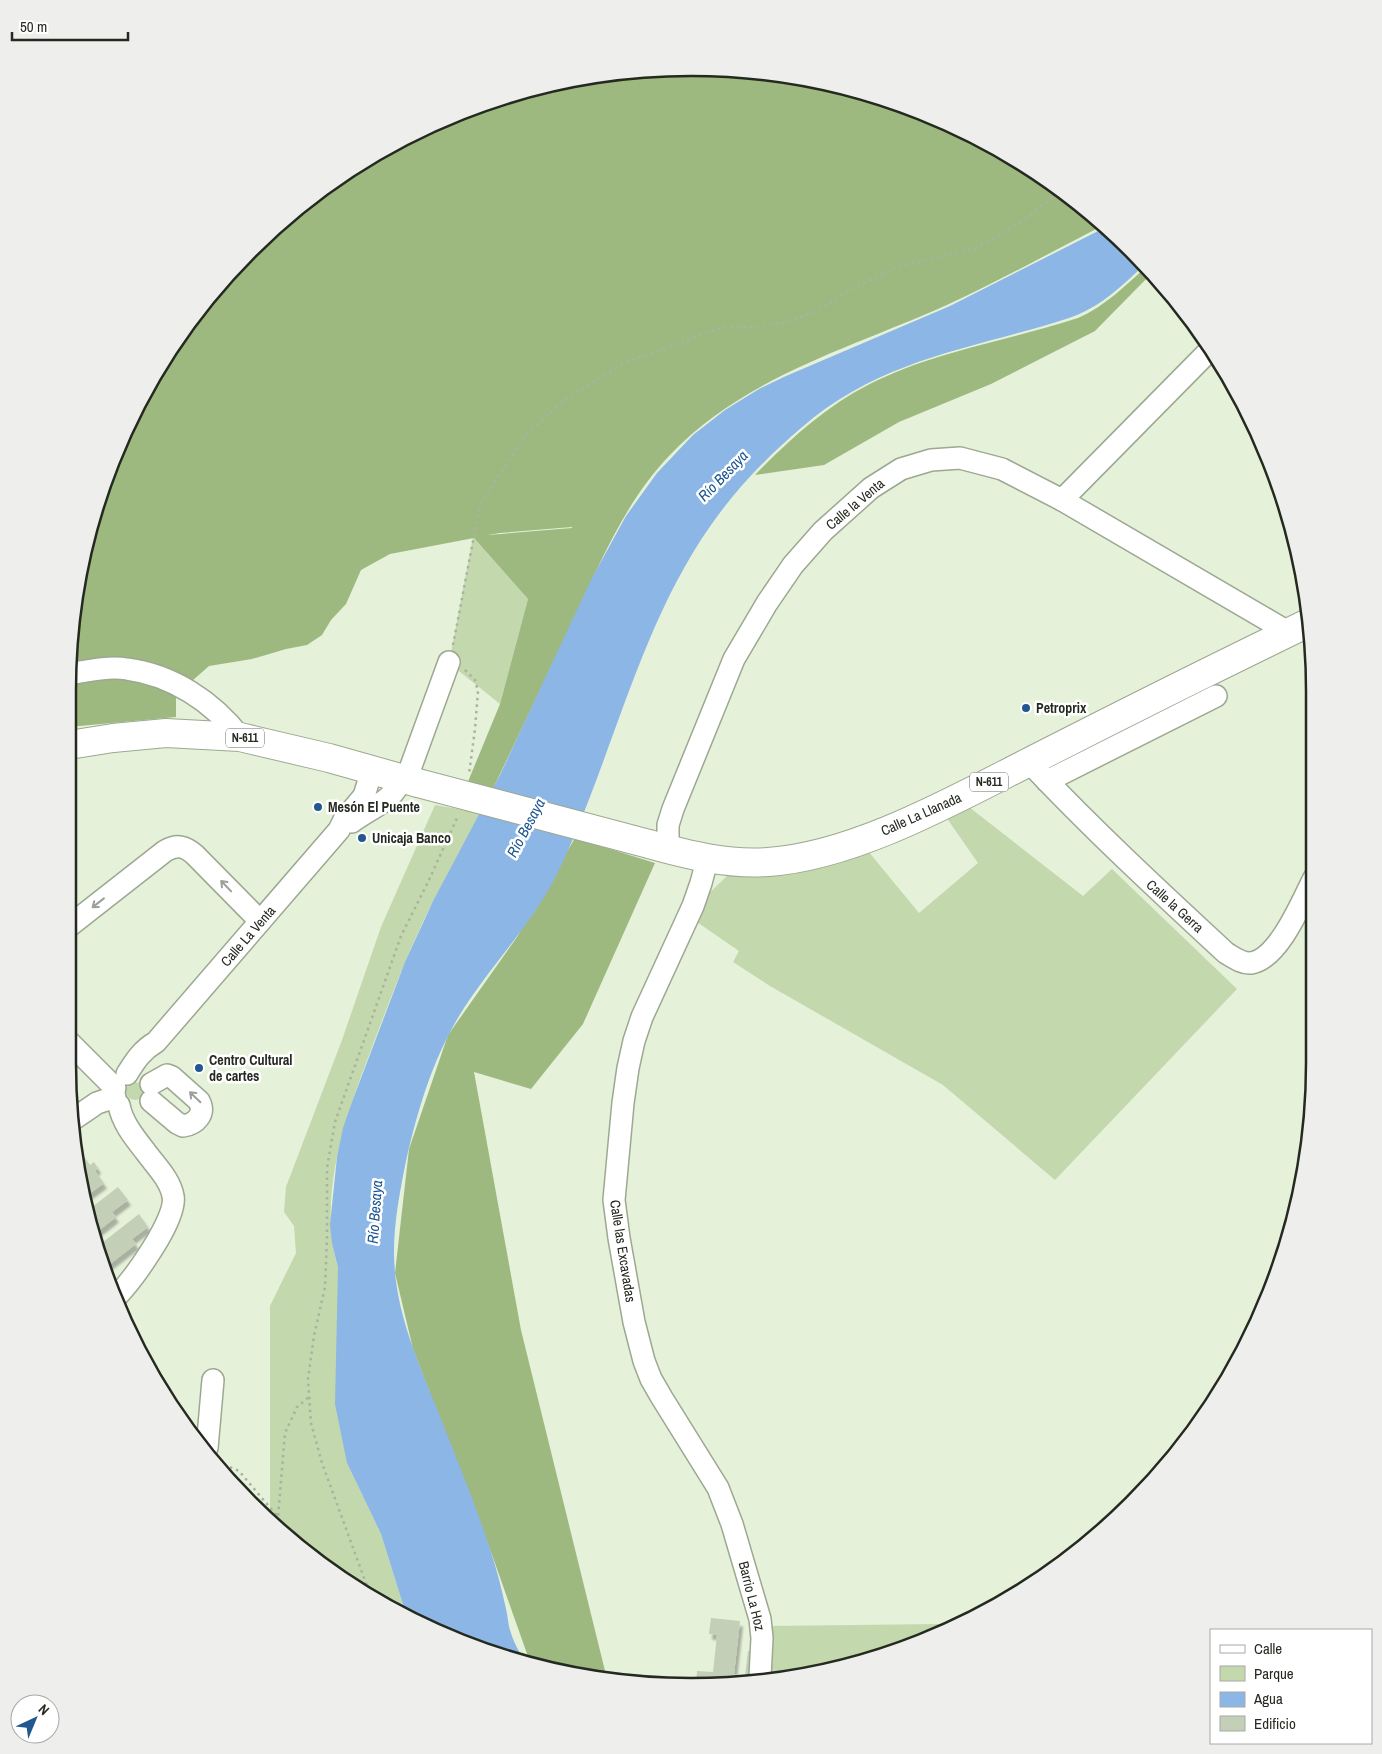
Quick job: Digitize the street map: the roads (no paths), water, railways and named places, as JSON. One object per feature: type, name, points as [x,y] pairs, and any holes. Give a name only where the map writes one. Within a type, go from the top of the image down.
[{"type":"highway","name":"Calle La Llanada","points":[[659,846],[705,858],[768,862],[808,856],[872,836],[932,810],[1038,771],[1298,627]]},
{"type":"highway","name":"N-611","points":[[76,744],[166,733],[240,737],[659,846]]},
{"type":"street","points":[[1062,500],[1205,355]]},
{"type":"street","name":"Calle la Venta","points":[[659,846],[734,659],[767,603],[793,565],[823,531],[870,488],[901,469],[931,460],[960,458],[1002,469],[1298,627]]},
{"type":"street","name":"Calle La Venta","points":[[339,830],[390,797],[408,781],[449,662]]},
{"type":"street","points":[[77,673],[113,668],[127,669],[169,680],[203,700],[222,716],[240,737]]},
{"type":"street","points":[[1038,771],[1216,696]]},
{"type":"street","name":"Calle La Venta","points":[[121,1292],[129,1283],[163,1230],[174,1201],[168,1183],[131,1133],[133,1092],[151,1068],[156,1042],[339,830],[344,820],[364,796],[372,770]]},
{"type":"street","name":"Calle la Gerra","points":[[1038,771],[1128,863],[1226,953],[1244,962],[1249,964],[1268,955],[1277,944],[1306,892]]},
{"type":"street","points":[[76,921],[165,851],[178,846],[187,848],[195,854],[260,921]]},
{"type":"street","name":"Calle las Excavadas","points":[[705,858],[705,868],[701,884],[693,906],[642,1017],[634,1041],[623,1103],[614,1200],[633,1313],[644,1361],[651,1379],[662,1398],[718,1488],[739,1545]]},
{"type":"street","points":[[76,1049],[91,1064],[133,1092]]},
{"type":"street","points":[[79,1115],[97,1103],[133,1092]]},
{"type":"street","points":[[208,1442],[214,1380]]},
{"type":"street","name":"Barrio La Hoz","points":[[739,1545],[760,1619],[762,1638],[760,1673]]},
{"type":"water","name":"Río Besaya","points":[[1098,231],[1139,270],[1100,303],[1080,314],[929,358],[863,386],[832,404],[801,428],[776,450],[731,499],[711,525],[685,566],[663,608],[644,652],[576,832],[556,876],[526,924],[458,1018],[447,1037],[430,1077],[406,1161],[396,1217],[394,1240],[395,1272],[407,1330],[485,1533],[499,1580],[510,1630],[520,1653],[493,1645],[456,1631],[403,1606],[381,1534],[347,1463],[335,1404],[338,1268],[330,1225],[337,1157],[343,1128],[405,962],[434,899],[500,775],[592,578],[626,516],[657,473],[693,435],[725,410],[759,389],[950,306]]},
{"type":"place","name":"Petroprix","points":[[1026,708]]},
{"type":"place","name":"Mesón El Puente","points":[[318,807]]},
{"type":"place","name":"Unicaja Banco","points":[[362,838]]},
{"type":"place","name":"Centro Cultural de cartes","points":[[199,1068]]}]
